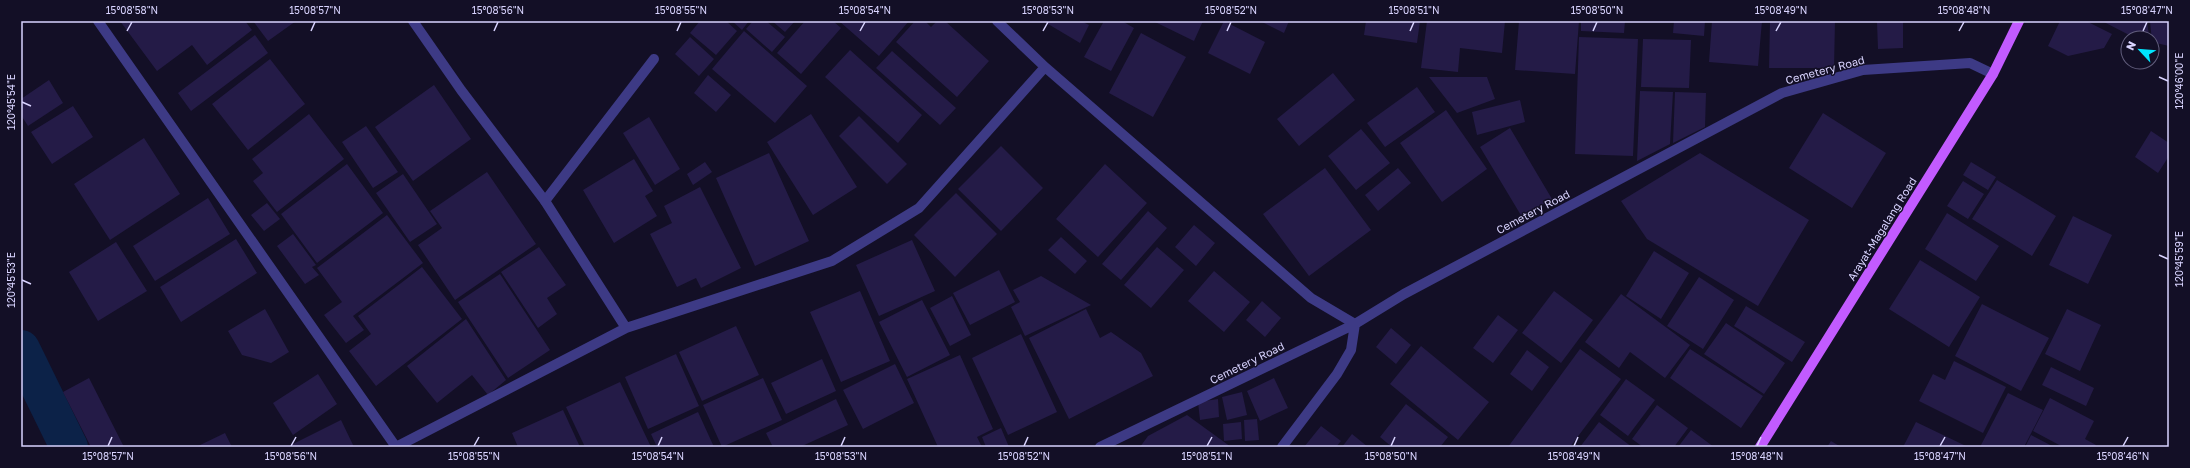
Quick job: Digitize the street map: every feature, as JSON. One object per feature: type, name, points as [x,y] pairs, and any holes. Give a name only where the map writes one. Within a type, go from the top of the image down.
[{"type":"main road","name":"Arayat-Magalang Road","points":[[1760,447],[1993,74],[2019,21]]},
{"type":"street","points":[[98,21],[396,447],[626,328],[832,261],[919,208],[1045,67]]},
{"type":"street","points":[[413,21],[461,90],[545,201],[626,328]]},
{"type":"street","points":[[997,21],[1045,67],[1311,298],[1354,324],[1351,350],[1337,374],[1282,447]]},
{"type":"street","points":[[545,201],[654,59]]},
{"type":"street","name":"Cemetery Road","points":[[1100,447],[1354,324],[1404,294],[1782,94],[1863,70],[1970,63],[1993,74]]},
{"type":"building","points":[[120,21],[245,21],[252,30],[207,65],[192,45],[157,71]]},
{"type":"building","points":[[253,21],[296,21],[268,41]]},
{"type":"building","points":[[700,21],[726,21],[737,31],[716,55],[690,33]]},
{"type":"building","points":[[732,21],[749,21],[742,30]]},
{"type":"building","points":[[753,21],[766,21],[785,37],[772,52],[746,29]]},
{"type":"building","points":[[772,21],[795,21],[785,32]]},
{"type":"building","points":[[805,21],[833,21],[841,28],[801,74],[777,53]]},
{"type":"building","points":[[839,21],[909,21],[879,56]]},
{"type":"building","points":[[915,21],[925,21],[931,27],[937,21],[945,21],[989,61],[957,97],[896,42]]},
{"type":"building","points":[[1043,21],[1081,21],[1089,25],[1080,43]]},
{"type":"building","points":[[1104,21],[1122,21],[1134,28],[1111,71],[1084,57]]},
{"type":"building","points":[[1153,21],[1203,21],[1194,41]]},
{"type":"building","points":[[1224,21],[1265,42],[1250,74],[1208,53]]},
{"type":"building","points":[[1260,21],[1289,21],[1284,33]]},
{"type":"building","points":[[1366,21],[1420,21],[1417,43],[1364,35]]},
{"type":"building","points":[[1427,21],[1505,21],[1502,53],[1460,48],[1458,72],[1421,68]]},
{"type":"building","points":[[1519,21],[1579,21],[1575,74],[1515,70]]},
{"type":"building","points":[[1581,21],[1625,21],[1624,33],[1581,31]]},
{"type":"building","points":[[1674,21],[1705,21],[1704,36],[1673,33]]},
{"type":"building","points":[[1712,21],[1762,21],[1758,66],[1709,62]]},
{"type":"building","points":[[1770,21],[1835,21],[1834,68],[1769,68]]},
{"type":"building","points":[[1903,21],[1903,48],[1878,49],[1877,22]]},
{"type":"building","points":[[2060,21],[2086,21],[2112,34],[2104,48],[2068,56],[2048,46]]},
{"type":"building","points":[[2102,21],[2147,21],[2148,30],[2120,30]]},
{"type":"building","points":[[2150,21],[2169,21],[2169,46],[2160,44],[2160,30],[2151,30]]},
{"type":"building","points":[[744,31],[807,86],[775,123],[712,69]]},
{"type":"building","points":[[1141,33],[1186,57],[1153,117],[1109,93]]},
{"type":"building","points":[[255,35],[268,53],[191,111],[178,93]]},
{"type":"building","points":[[690,37],[714,59],[699,76],[675,54]]},
{"type":"building","points":[[1579,37],[1638,39],[1633,156],[1575,154]]},
{"type":"building","points":[[1643,39],[1691,40],[1689,88],[1641,87]]},
{"type":"building","points":[[850,50],[922,115],[898,143],[825,77]]},
{"type":"building","points":[[892,51],[956,108],[940,125],[876,68]]},
{"type":"building","points":[[270,59],[305,104],[248,150],[212,104]]},
{"type":"building","points":[[1333,73],[1355,100],[1299,146],[1277,119]]},
{"type":"building","points":[[708,75],[731,95],[716,112],[694,93]]},
{"type":"building","points":[[1429,77],[1487,77],[1495,99],[1457,113]]},
{"type":"building","points":[[49,80],[63,103],[28,126],[21,115],[21,99]]},
{"type":"building","points":[[434,85],[471,139],[413,181],[375,127]]},
{"type":"building","points":[[1417,87],[1435,112],[1385,147],[1367,123]]},
{"type":"building","points":[[1640,91],[1673,92],[1670,144],[1637,161]]},
{"type":"building","points":[[1675,92],[1706,93],[1705,127],[1673,143]]},
{"type":"building","points":[[1520,100],[1525,122],[1477,135],[1472,112]]},
{"type":"building","points":[[73,106],[93,137],[52,164],[31,132]]},
{"type":"building","points":[[1446,110],[1487,169],[1442,202],[1400,143]]},
{"type":"building","points":[[1823,113],[1886,153],[1852,208],[1789,168]]},
{"type":"building","points":[[309,114],[344,159],[277,212],[253,181],[263,173],[252,159]]},
{"type":"building","points":[[811,114],[857,187],[813,215],[767,142]]},
{"type":"building","points":[[859,116],[907,164],[887,184],[839,136]]},
{"type":"building","points":[[649,117],[680,169],[655,185],[623,133]]},
{"type":"building","points":[[366,126],[398,172],[373,188],[342,142]]},
{"type":"building","points":[[1510,128],[1552,199],[1522,217],[1480,147]]},
{"type":"building","points":[[1361,129],[1390,163],[1356,190],[1328,156]]},
{"type":"building","points":[[2151,131],[2169,143],[2169,156],[2158,173],[2135,157]]},
{"type":"building","points":[[144,138],[180,194],[110,240],[74,184]]},
{"type":"building","points":[[1001,146],[1043,188],[1001,231],[958,189]]},
{"type":"building","points":[[769,153],[809,241],[755,266],[716,178]]},
{"type":"building","points":[[1700,153],[1809,220],[1758,306],[1647,239],[1621,201]]},
{"type":"building","points":[[634,159],[653,191],[645,196],[657,216],[614,243],[583,190]]},
{"type":"building","points":[[705,162],[712,172],[693,185],[687,174]]},
{"type":"building","points":[[1971,162],[1996,177],[1988,190],[1963,175]]},
{"type":"building","points":[[347,164],[383,213],[317,263],[281,214]]},
{"type":"building","points":[[1105,164],[1147,203],[1098,257],[1056,219]]},
{"type":"building","points":[[1325,168],[1371,230],[1309,276],[1263,214]]},
{"type":"building","points":[[1398,168],[1411,183],[1378,211],[1365,195]]},
{"type":"building","points":[[487,172],[536,244],[455,300],[418,245],[442,228],[430,211]]},
{"type":"building","points":[[403,174],[437,224],[410,242],[376,193]]},
{"type":"building","points":[[1997,180],[2056,216],[2032,256],[1972,219]]},
{"type":"building","points":[[1963,181],[1984,194],[1968,219],[1947,206]]},
{"type":"building","points":[[700,187],[741,268],[701,288],[696,278],[677,287],[650,234],[672,223],[664,206]]},
{"type":"building","points":[[956,193],[997,234],[955,277],[914,235]]},
{"type":"building","points":[[208,198],[230,234],[155,281],[133,246]]},
{"type":"building","points":[[267,203],[280,219],[264,231],[251,215]]},
{"type":"building","points":[[1148,211],[1167,228],[1121,280],[1102,264]]},
{"type":"building","points":[[1947,213],[1999,246],[1976,281],[1925,249]]},
{"type":"building","points":[[387,215],[423,263],[353,316],[364,330],[346,343],[324,315],[342,302],[317,268]]},
{"type":"building","points":[[2073,216],[2112,235],[2088,284],[2049,265]]},
{"type":"building","points":[[1194,225],[1215,243],[1196,266],[1175,247]]},
{"type":"building","points":[[293,234],[316,265],[312,267],[319,275],[305,284],[277,246]]},
{"type":"building","points":[[1061,237],[1087,261],[1075,274],[1048,250]]},
{"type":"building","points":[[236,239],[257,273],[181,322],[160,287]]},
{"type":"building","points":[[912,240],[935,291],[879,316],[856,265]]},
{"type":"building","points":[[116,242],[147,291],[98,321],[69,272]]},
{"type":"building","points":[[539,247],[566,285],[547,298],[557,314],[538,328],[501,272]]},
{"type":"building","points":[[1157,247],[1184,270],[1151,308],[1124,285]]},
{"type":"building","points":[[1654,251],[1689,273],[1661,319],[1626,296]]},
{"type":"building","points":[[1920,260],[1980,297],[1949,347],[1889,309]]},
{"type":"building","points":[[422,267],[462,319],[376,386],[349,351],[371,334],[358,316]]},
{"type":"building","points":[[999,270],[1015,302],[970,325],[953,293]]},
{"type":"building","points":[[1214,271],[1250,302],[1224,332],[1188,301]]},
{"type":"building","points":[[500,274],[550,350],[508,378],[458,302]]},
{"type":"building","points":[[1041,276],[1091,305],[1025,336],[1011,307],[1020,302],[1013,290]]},
{"type":"building","points":[[1699,277],[1734,300],[1703,349],[1667,326]]},
{"type":"building","points":[[860,291],[890,361],[841,382],[810,312]]},
{"type":"building","points":[[1554,291],[1593,320],[1561,363],[1522,333]]},
{"type":"building","points":[[1621,294],[1690,345],[1665,378],[1630,352],[1619,368],[1585,342]]},
{"type":"building","points":[[952,296],[971,335],[950,346],[930,308]]},
{"type":"building","points":[[922,300],[950,355],[907,377],[879,322]]},
{"type":"building","points":[[1262,301],[1281,318],[1265,337],[1246,320]]},
{"type":"building","points":[[1982,304],[2049,338],[2021,391],[1955,356]]},
{"type":"building","points":[[1746,306],[1805,342],[1792,362],[1734,326]]},
{"type":"building","points":[[265,309],[289,352],[271,363],[242,355],[228,331]]},
{"type":"building","points":[[1086,309],[1100,338],[1111,332],[1141,353],[1153,376],[1069,419],[1029,338]]},
{"type":"building","points":[[2067,309],[2101,325],[2080,371],[2045,354]]},
{"type":"building","points":[[1498,315],[1518,330],[1493,363],[1473,348]]},
{"type":"building","points":[[466,319],[506,380],[488,395],[472,375],[437,403],[407,366]]},
{"type":"building","points":[[1726,323],[1785,363],[1764,394],[1704,354]]},
{"type":"building","points":[[736,326],[759,375],[702,401],[679,352]]},
{"type":"building","points":[[1391,328],[1411,345],[1396,364],[1376,347]]},
{"type":"building","points":[[1021,334],[1057,412],[1008,435],[972,358]]},
{"type":"building","points":[[1421,346],[1489,402],[1458,440],[1390,384]]},
{"type":"building","points":[[1580,349],[1621,379],[1570,447],[1508,447]]},
{"type":"building","points":[[1690,349],[1763,396],[1741,428],[1670,378]]},
{"type":"building","points":[[1527,350],[1549,367],[1532,391],[1510,374]]},
{"type":"building","points":[[676,354],[699,406],[648,429],[625,377]]},
{"type":"building","points":[[960,355],[993,429],[977,437],[982,447],[938,447],[907,379]]},
{"type":"building","points":[[822,359],[836,391],[786,414],[771,383]]},
{"type":"building","points":[[1954,361],[2006,387],[1983,433],[1919,401],[1933,374],[1945,380]]},
{"type":"building","points":[[895,364],[914,403],[863,429],[843,390]]},
{"type":"building","points":[[2051,367],[2094,388],[2086,406],[2042,385]]},
{"type":"building","points":[[318,374],[337,404],[293,435],[273,403]]},
{"type":"building","points":[[89,378],[124,447],[91,447],[63,392]]},
{"type":"building","points":[[763,378],[782,420],[722,447],[703,405]]},
{"type":"building","points":[[1274,378],[1288,408],[1260,421],[1247,391]]},
{"type":"building","points":[[1626,379],[1655,400],[1628,436],[1600,415]]},
{"type":"building","points":[[620,382],[651,447],[585,447],[566,407]]},
{"type":"building","points":[[1242,392],[1247,415],[1227,420],[1222,397]]},
{"type":"building","points":[[2008,393],[2043,410],[2024,447],[1980,447]]},
{"type":"building","points":[[2050,398],[2094,421],[2085,439],[2096,445],[2095,447],[2063,447],[2033,431]]},
{"type":"building","points":[[836,399],[848,425],[800,447],[773,447],[766,433]]},
{"type":"building","points":[[1218,399],[1219,417],[1200,420],[1198,402]]},
{"type":"building","points":[[1406,404],[1448,437],[1440,447],[1392,447],[1380,437]]},
{"type":"building","points":[[1657,405],[1688,428],[1674,447],[1643,447],[1632,439]]},
{"type":"building","points":[[563,410],[580,447],[518,447],[512,433]]},
{"type":"building","points":[[698,412],[714,447],[657,447],[651,434]]},
{"type":"building","points":[[1187,415],[1231,447],[1140,447],[1148,436]]},
{"type":"building","points":[[1257,419],[1259,440],[1245,441],[1244,420]]},
{"type":"building","points":[[341,420],[354,447],[287,447]]},
{"type":"building","points":[[1241,422],[1242,439],[1224,441],[1223,424]]},
{"type":"building","points":[[1599,422],[1632,447],[1580,447]]},
{"type":"building","points":[[1916,422],[1968,447],[1903,447]]},
{"type":"building","points":[[1321,426],[1341,441],[1336,447],[1304,447]]},
{"type":"building","points":[[1001,428],[1009,447],[986,447],[982,437]]},
{"type":"building","points":[[1691,430],[1714,447],[1678,447]]},
{"type":"building","points":[[225,433],[232,447],[196,447]]},
{"type":"building","points":[[1352,434],[1368,447],[1342,447]]},
{"type":"building","points":[[2031,435],[2054,447],[2025,447]]},
{"type":"building","points":[[1831,441],[1841,447],[1827,447]]},
{"type":"waterway","points":[[21,349],[69,447]]}]
